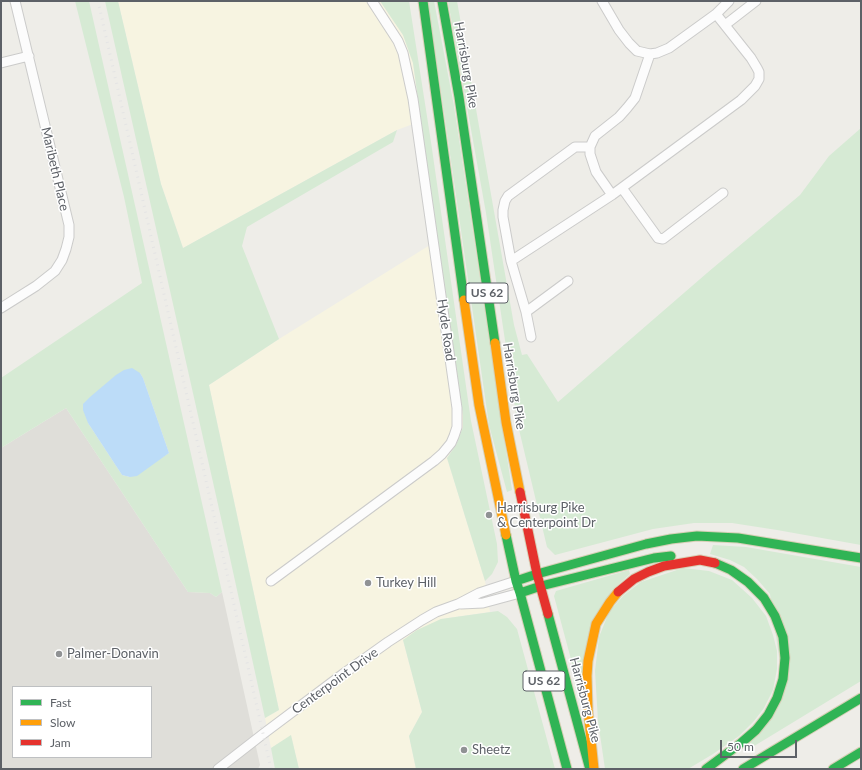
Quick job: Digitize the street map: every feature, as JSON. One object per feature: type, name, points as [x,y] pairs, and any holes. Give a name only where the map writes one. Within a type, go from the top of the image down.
[{"type":"main road","name":"US 62","points":[[423,1],[479,405],[516,581],[567,769]]},
{"type":"main road","name":"Harrisburg Pike","points":[[442,1],[459,97],[506,422],[537,574],[589,769]]},
{"type":"main road","points":[[516,581],[646,544],[697,536],[738,538],[861,558]]},
{"type":"main road","points":[[520,593],[541,586],[654,558],[676,556],[688,556],[715,563],[731,570],[748,582],[764,598],[775,616],[783,636],[785,658],[783,679],[777,698],[768,715],[756,730],[706,769]]},
{"type":"main road","points":[[594,769],[588,710],[587,676],[588,661],[596,624],[610,602],[620,590],[634,579],[664,566],[700,560]]},
{"type":"main road","points":[[743,769],[861,698]]},
{"type":"main road","points":[[833,769],[861,752]]},
{"type":"street","name":"Maribeth Place","points":[[1,308],[36,286],[55,271],[64,255],[69,237],[69,225],[15,1]]},
{"type":"street","name":"Hyde Road","points":[[271,581],[434,461],[451,443],[457,427],[457,408],[412,91],[401,47],[372,1]]},
{"type":"street","points":[[602,1],[629,44],[637,51],[650,54],[669,48],[716,14],[729,1]]},
{"type":"street","points":[[725,25],[756,1]]},
{"type":"street","points":[[511,261],[622,188],[741,100],[752,90],[757,83],[759,76],[757,68],[751,58],[716,14]]},
{"type":"street","points":[[612,195],[596,172],[590,154],[590,147],[595,136],[619,116],[635,98],[650,54]]},
{"type":"street","points":[[1,63],[29,56]]},
{"type":"street","points":[[531,337],[526,312],[511,261],[503,210],[505,201],[508,196],[575,147],[590,147]]},
{"type":"street","points":[[622,188],[658,238],[663,239],[723,193]]},
{"type":"street","points":[[526,312],[568,281]]},
{"type":"street","name":"Centerpoint Drive","points":[[218,769],[388,642],[436,612],[458,604],[479,593],[516,581]]},
{"type":"street","name":"Centerpoint Drive","points":[[458,604],[482,603],[520,593]]},
{"type":"shaded area","points":[[118,1],[380,1],[403,35],[413,63],[421,121],[397,130],[183,248],[161,184]]},
{"type":"shaded area","points":[[438,240],[463,415],[463,427],[456,445],[447,458],[485,581],[490,612],[441,619],[403,640],[422,712],[409,736],[416,769],[299,769],[291,736],[271,748],[265,718],[279,710],[209,385],[279,339]]},
{"type":"shaded area","points":[[66,408],[188,592],[210,593],[216,597],[222,592],[260,765],[258,769],[1,769],[1,448]]},
{"type":"green space","points":[[75,1],[89,1],[222,592],[216,597],[210,593],[188,592],[66,408],[1,448],[1,378],[142,283],[124,197]],"holes":[[[140,373],[169,453],[130,477],[122,475],[88,423]]]},
{"type":"green space","points":[[105,1],[118,1],[161,184],[183,248],[397,130],[393,142],[247,227],[242,246],[279,339],[209,385],[279,710],[265,718],[230,558]]},
{"type":"green space","points":[[380,1],[409,1],[471,421],[497,544],[498,562],[492,574],[485,581],[447,458],[456,445],[463,427],[463,415],[413,63],[403,35]]},
{"type":"green space","points":[[428,1],[434,1],[454,106],[512,490],[507,492],[489,425]]},
{"type":"green space","points":[[448,1],[457,1],[514,325],[522,355],[527,354],[558,402],[800,195],[829,156],[861,128],[861,545],[732,523],[694,523],[653,529],[555,555],[547,547],[517,421],[486,213]]},
{"type":"green space","points":[[713,545],[746,547],[861,567],[861,681],[746,751],[744,747],[784,692],[770,594],[744,567],[730,560],[710,554]]},
{"type":"green space","points":[[683,568],[709,571],[732,580],[752,598],[766,616],[777,651],[777,669],[773,690],[764,708],[739,736],[688,769],[605,769],[598,721],[595,671],[599,637],[609,612],[624,595],[641,582]]},
{"type":"green space","points":[[629,570],[630,574],[611,591],[581,677],[576,678],[554,596],[556,591]]},
{"type":"green space","points":[[498,611],[507,617],[517,629],[555,769],[416,769],[409,736],[422,712],[403,640],[417,630],[441,619]]},
{"type":"green space","points":[[291,735],[299,769],[275,769],[271,748]]},
{"type":"water","points":[[132,368],[140,373],[143,378],[169,453],[137,476],[130,477],[122,475],[88,423],[83,410],[83,404],[116,375],[124,370]]},
{"type":"railway","points":[[98,1],[271,769]]},
{"type":"traffic: fast","points":[[423,1],[464,300]]},
{"type":"traffic: fast","points":[[442,1],[459,97],[495,343]]},
{"type":"traffic: fast","points":[[506,535],[516,581],[567,769]]},
{"type":"traffic: fast","points":[[516,581],[646,544],[697,536],[738,538],[861,558]]},
{"type":"traffic: fast","points":[[520,593],[541,586],[654,558],[671,556]]},
{"type":"traffic: fast","points":[[706,769],[756,730],[768,715],[777,698],[783,679],[785,658],[783,637],[775,616],[764,598],[748,582],[731,570],[715,563]]},
{"type":"traffic: fast","points":[[548,614],[589,766]]},
{"type":"traffic: fast","points":[[743,769],[861,698]]},
{"type":"traffic: fast","points":[[833,769],[861,752]]},
{"type":"traffic: slow","points":[[464,300],[479,405],[506,535]]},
{"type":"traffic: slow","points":[[495,343],[506,422],[520,492]]},
{"type":"traffic: slow","points":[[594,769],[588,710],[588,661],[596,624],[618,592]]},
{"type":"traffic: jam","points":[[520,492],[537,574],[548,614]]},
{"type":"traffic: jam","points":[[618,592],[634,579],[664,566],[700,560],[715,563]]},
{"type":"place","name":"Harrisburg Pike & Centerpoint Dr","points":[[489,515]]},
{"type":"place","name":"Turkey Hill","points":[[368,583]]},
{"type":"place","name":"Palmer-Donavin","points":[[59,654]]},
{"type":"place","name":"Sheetz","points":[[464,750]]}]
